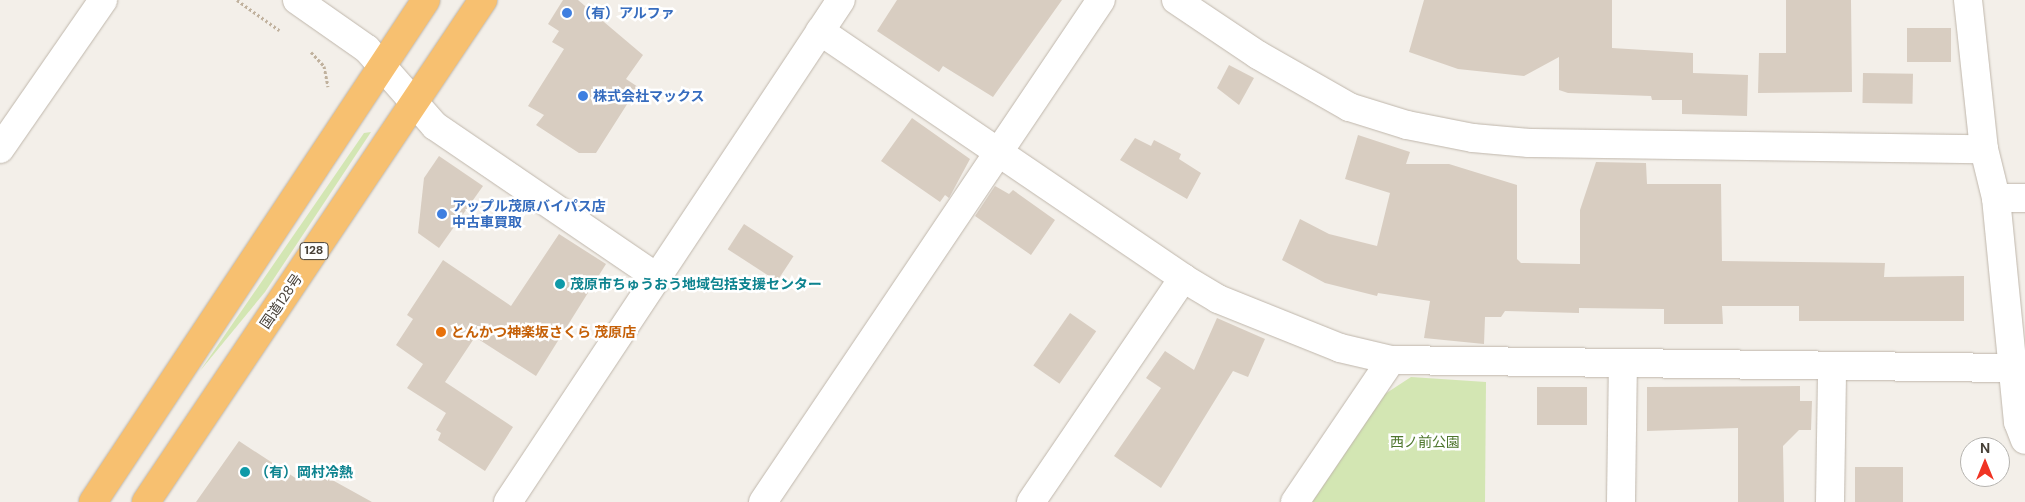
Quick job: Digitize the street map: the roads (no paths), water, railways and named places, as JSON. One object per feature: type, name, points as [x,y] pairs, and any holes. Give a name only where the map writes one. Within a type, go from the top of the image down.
[{"type":"highway","points":[[93,502],[381,65],[426,0]]},
{"type":"highway","name":"国道128号","points":[[146,502],[483,0]]},
{"type":"street","points":[[0,149],[103,0]]},
{"type":"street","points":[[298,0],[366,49],[435,126],[658,278]]},
{"type":"street","points":[[508,502],[841,0]]},
{"type":"street","points":[[763,502],[1101,0]]},
{"type":"street","points":[[1176,0],[1258,56],[1349,107],[1407,125],[1473,138],[1529,143],[1984,149]]},
{"type":"street","points":[[1968,0],[1984,149],[1996,198],[2018,422],[2025,440]]},
{"type":"street","points":[[820,31],[999,150],[1183,278],[1287,330],[1391,360],[1832,369],[2012,368]]},
{"type":"street","points":[[1996,198],[2025,198]]},
{"type":"street","points":[[1032,502],[1183,278]]},
{"type":"street","points":[[1294,502],[1391,360]]},
{"type":"street","points":[[1621,502],[1623,366]]},
{"type":"street","points":[[1830,502],[1832,369]]},
{"type":"place","name":"（有）アルファ","points":[[567,13]]},
{"type":"place","name":"株式会社マックス","points":[[583,96]]},
{"type":"place","name":"アップル茂原バイパス店 中古車買取","points":[[442,214]]},
{"type":"place","name":"茂原市ちゅうおう地域包括支援センター","points":[[560,284]]},
{"type":"place","name":"とんかつ神楽坂さくら 茂原店","points":[[441,332]]},
{"type":"place","name":"（有）岡村冷熱","points":[[245,472]]},
{"type":"park label","name":"西ノ前公園","points":[[1425,442]]}]
